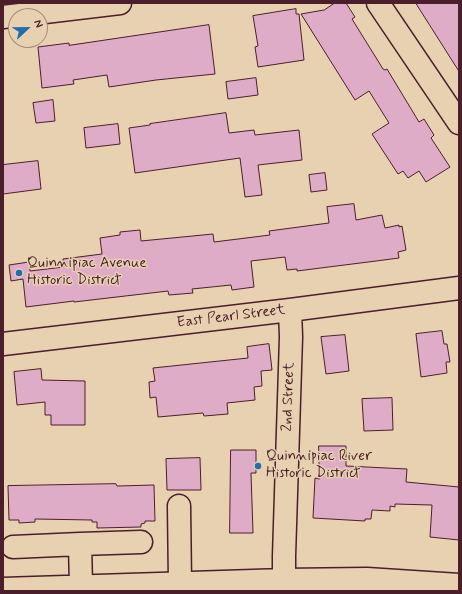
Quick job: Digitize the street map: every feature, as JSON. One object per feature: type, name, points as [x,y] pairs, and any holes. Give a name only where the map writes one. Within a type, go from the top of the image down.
[{"type":"street","points":[[3,17],[120,3]]},
{"type":"street","points":[[378,3],[459,123]]},
{"type":"street","name":"East Pearl Street","points":[[3,344],[290,310],[459,288]]},
{"type":"street","name":"2nd Street","points":[[284,580],[291,337],[290,310]]},
{"type":"street","points":[[179,506],[180,583]]},
{"type":"street","points":[[13,547],[141,542]]},
{"type":"street","points":[[80,544],[81,586]]},
{"type":"street","points":[[3,589],[284,580],[367,579],[459,585]]},
{"type":"building","points":[[335,3],[346,3],[355,17],[352,19],[383,69],[387,69],[419,122],[424,119],[434,135],[431,138],[450,167],[426,182],[419,171],[408,178],[403,171],[398,174],[372,134],[389,123],[369,91],[355,100],[301,14],[324,10]]},
{"type":"building","points":[[416,3],[459,3],[459,71]]},
{"type":"building","points":[[296,9],[296,14],[299,14],[304,60],[258,67],[255,47],[258,46],[253,16]]},
{"type":"building","points":[[209,25],[215,74],[156,80],[109,87],[107,75],[73,80],[74,84],[42,88],[38,48],[48,48],[48,46],[69,43],[69,45]]},
{"type":"building","points":[[256,78],[258,95],[228,99],[226,82]]},
{"type":"building","points":[[53,100],[55,121],[36,123],[33,103]]},
{"type":"building","points":[[226,113],[229,133],[254,130],[255,135],[299,130],[302,160],[258,165],[262,195],[245,197],[240,158],[135,173],[129,128]]},
{"type":"building","points":[[118,124],[120,144],[86,148],[84,128]]},
{"type":"building","points":[[38,161],[41,189],[3,194],[3,165]]},
{"type":"building","points":[[325,173],[327,190],[311,192],[309,175]]},
{"type":"building","points":[[354,204],[356,220],[382,215],[385,228],[399,225],[399,227],[402,226],[406,250],[398,252],[399,258],[297,271],[297,269],[287,270],[285,257],[251,261],[254,287],[232,290],[231,285],[192,289],[193,293],[169,295],[168,291],[26,307],[23,279],[11,281],[9,265],[29,262],[30,271],[64,267],[63,259],[102,254],[100,238],[120,235],[120,232],[140,230],[141,241],[213,234],[214,242],[270,235],[269,231],[329,223],[327,207]]},
{"type":"building","points":[[442,331],[444,344],[447,344],[450,362],[446,362],[447,373],[421,377],[416,334]]},
{"type":"building","points":[[345,335],[349,371],[326,374],[321,337]]},
{"type":"building","points":[[269,344],[272,370],[261,371],[262,386],[254,387],[255,400],[227,403],[228,414],[204,416],[203,413],[158,417],[156,397],[150,398],[149,382],[155,381],[153,368],[248,358],[247,347]]},
{"type":"building","points":[[41,369],[42,380],[85,381],[85,425],[51,425],[51,415],[45,415],[45,402],[17,405],[14,372]]},
{"type":"building","points":[[392,398],[393,430],[364,431],[362,399]]},
{"type":"building","points":[[319,446],[346,446],[346,466],[407,469],[406,482],[459,487],[459,540],[430,537],[432,505],[395,504],[395,507],[390,506],[390,511],[372,510],[371,519],[365,519],[365,521],[313,518],[315,478],[319,479]]},
{"type":"building","points":[[231,450],[256,450],[256,473],[251,473],[253,533],[230,533]]},
{"type":"building","points":[[200,458],[201,490],[167,490],[166,459]]},
{"type":"building","points":[[116,484],[117,486],[154,485],[155,521],[145,521],[145,523],[141,524],[141,527],[97,528],[97,522],[92,522],[92,520],[35,519],[35,522],[19,523],[19,520],[9,520],[8,486]]},
{"type":"place","name":"Quinnipiac Avenue Historic District","points":[[19,273]]},
{"type":"place","name":"Quinnipiac River Historic District","points":[[258,466]]}]
